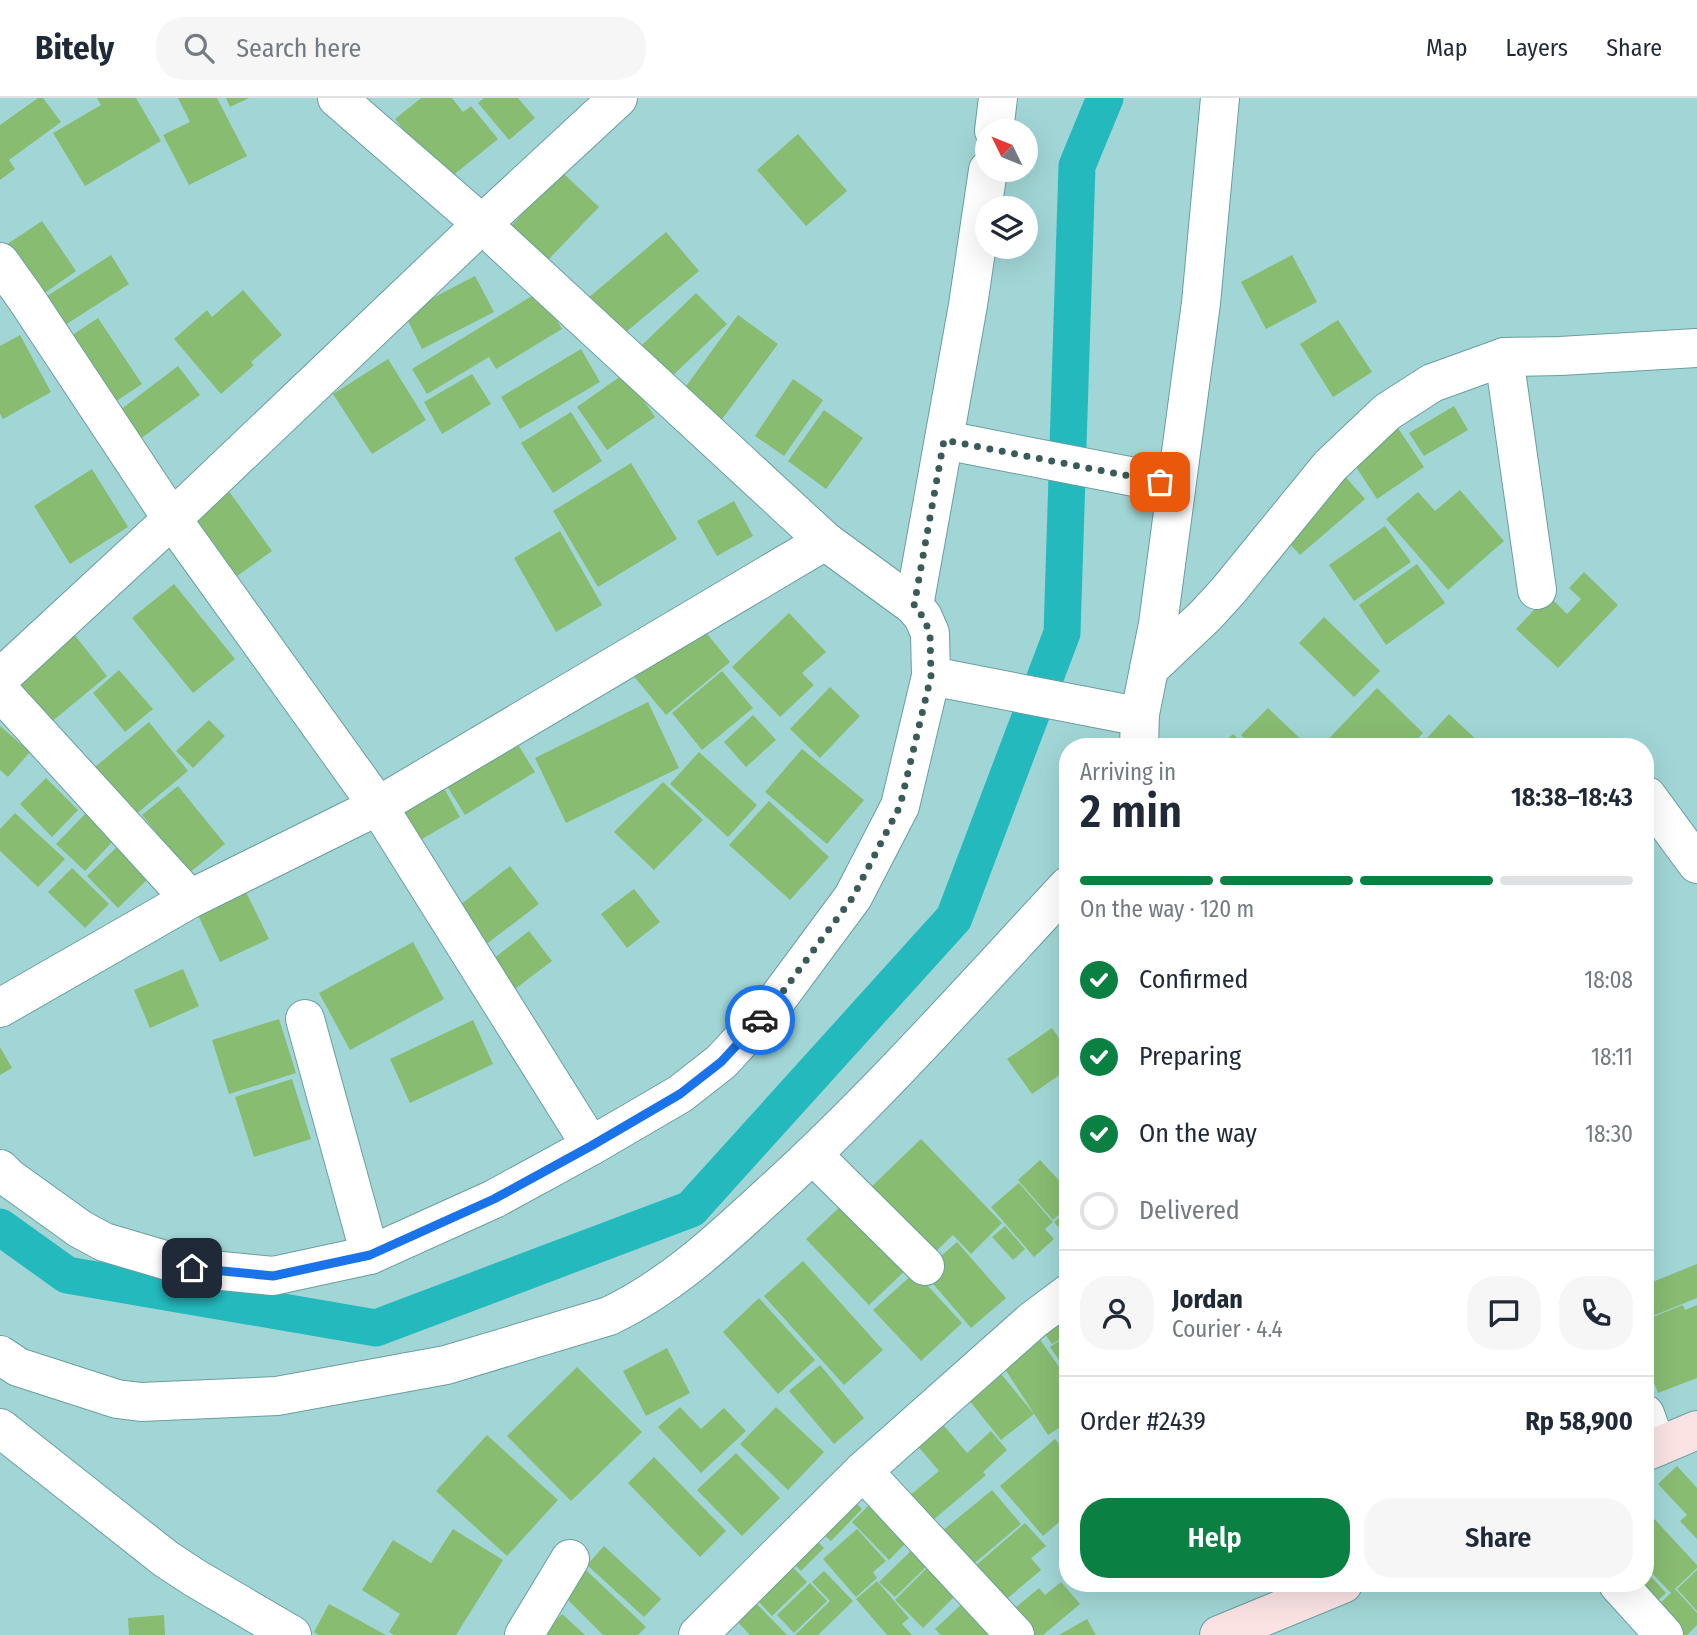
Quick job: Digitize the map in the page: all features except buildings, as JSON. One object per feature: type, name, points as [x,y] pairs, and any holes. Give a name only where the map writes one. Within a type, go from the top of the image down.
[{"type":"main road","points":[[1654,1437],[1697,1430]]},
{"type":"main road","points":[[1219,1635],[1324,1592]]},
{"type":"street","points":[[3,1181],[104,1242],[192,1268],[273,1276],[370,1255],[494,1199],[680,1094],[721,1062],[770,1009],[853,897],[900,806],[946,678],[923,617],[914,606],[825,541],[482,223],[337,98]]},
{"type":"street","points":[[0,678],[618,98]]},
{"type":"street","points":[[996,119],[999,98]]},
{"type":"street","points":[[946,678],[1133,725],[1158,624],[1168,483],[1201,303],[1220,98]]},
{"type":"street","points":[[914,606],[952,442],[986,182]]},
{"type":"street","points":[[0,262],[172,519],[378,806],[591,1146]]},
{"type":"street","points":[[1149,669],[1228,591],[1330,466],[1388,412],[1432,383],[1504,357],[1697,348]]},
{"type":"street","points":[[1504,357],[1537,590]]},
{"type":"street","points":[[952,442],[1168,483]]},
{"type":"street","points":[[0,1008],[190,899],[378,806],[825,541]]},
{"type":"street","points":[[0,691],[190,899]]},
{"type":"street","points":[[1654,805],[1697,863]]},
{"type":"street","points":[[0,1355],[18,1367],[117,1399],[141,1402],[277,1396],[446,1365],[609,1316],[654,1291],[708,1251],[813,1155],[1059,896]]},
{"type":"street","points":[[305,1019],[370,1255]]},
{"type":"street","points":[[813,1155],[925,1266]]},
{"type":"street","points":[[698,1635],[863,1471],[1033,1320],[1059,1301]]},
{"type":"street","points":[[0,1428],[166,1559],[292,1635]]},
{"type":"street","points":[[863,1471],[1015,1635]]},
{"type":"street","points":[[524,1635],[570,1559]]},
{"type":"street","points":[[1625,1592],[1664,1635]]},
{"type":"waterway","points":[[0,1227],[67,1275],[376,1328],[691,1209],[954,918],[1062,633],[1077,166],[1105,98]]},
{"type":"way so far","points":[[760,1020],[853,897],[900,806],[931,676],[930,633],[923,617],[914,606],[944,440],[1160,482]]},
{"type":"route","points":[[192,1268],[273,1276],[370,1255],[494,1199],[680,1094],[721,1062],[760,1020]]}]
